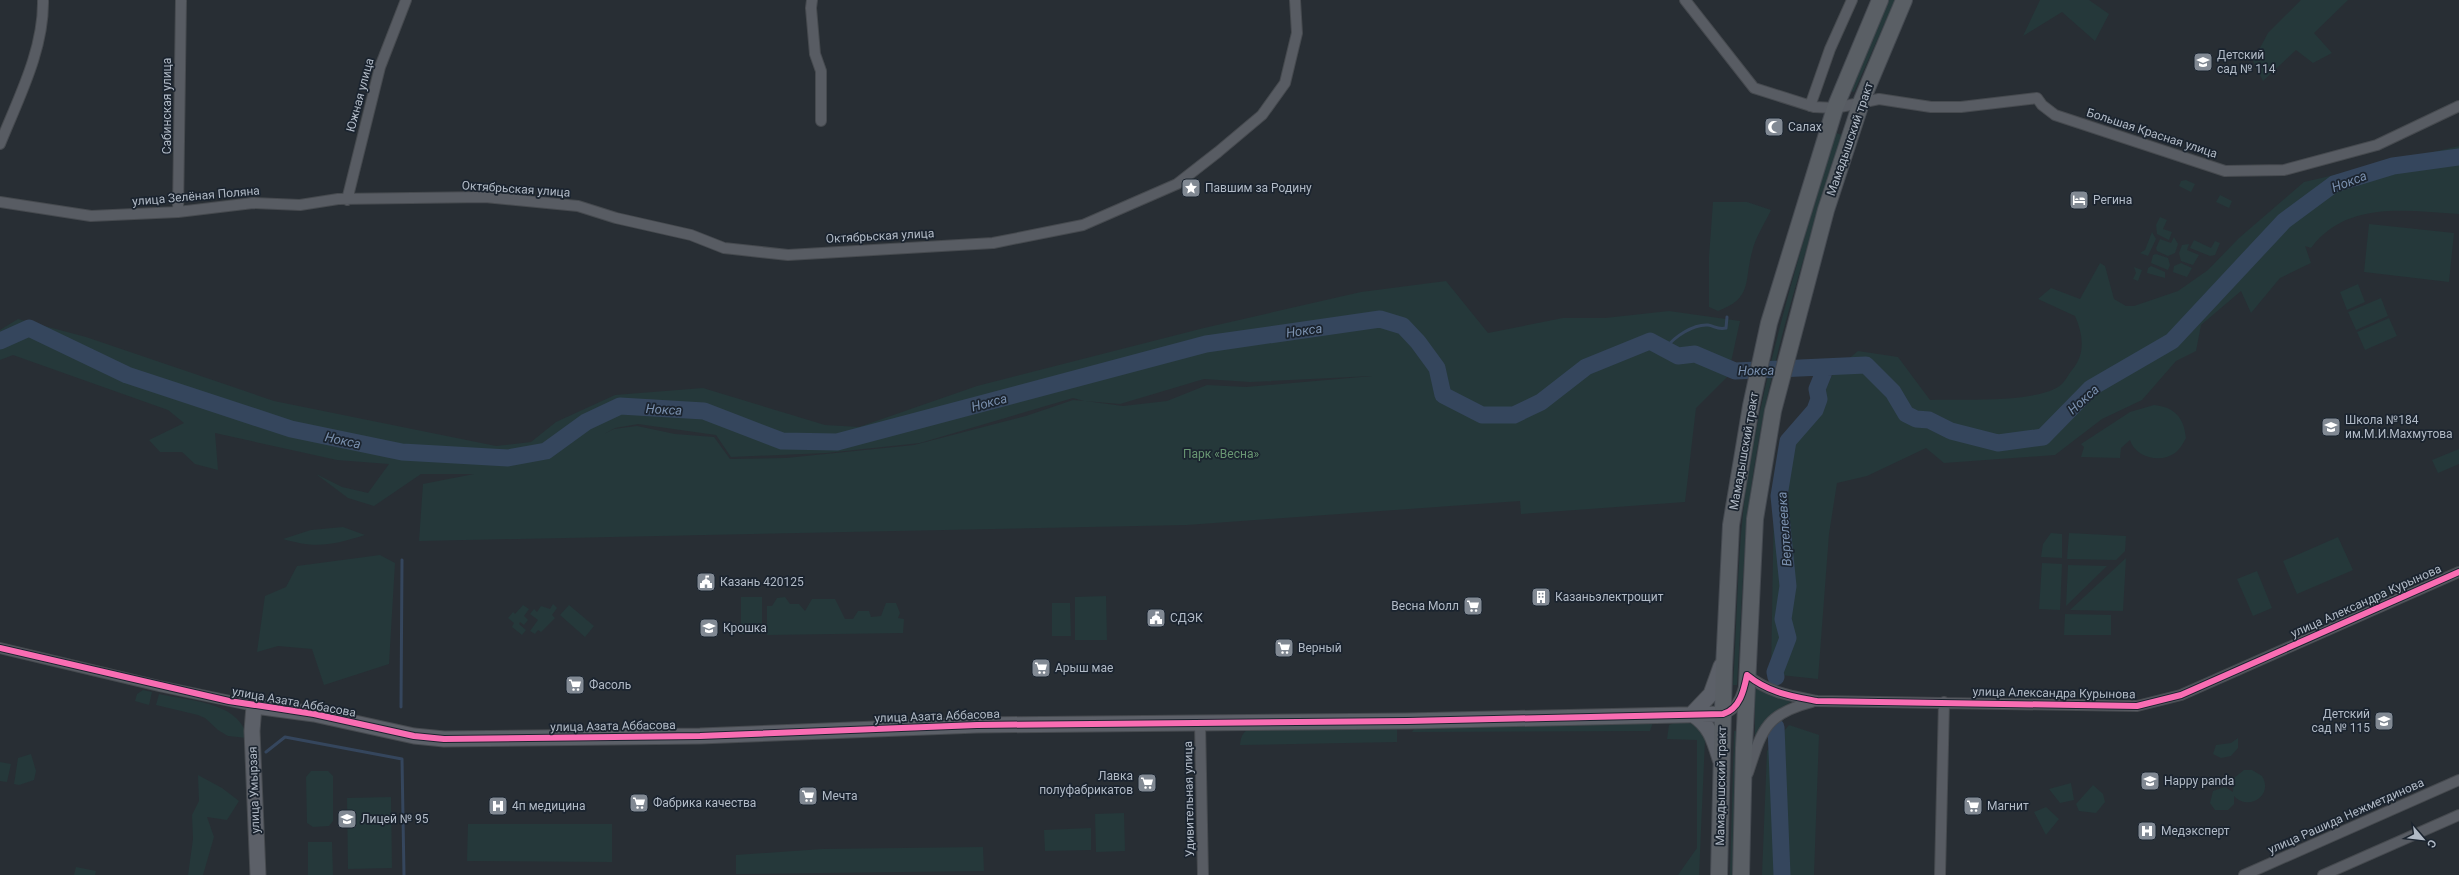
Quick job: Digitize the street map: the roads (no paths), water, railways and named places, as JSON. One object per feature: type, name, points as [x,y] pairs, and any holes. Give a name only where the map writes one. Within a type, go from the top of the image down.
[{"type":"main road","name":"Мамадышский тракт","points":[[1719,875],[1725,646],[1731,525],[1751,406],[1769,323],[1834,108],[1880,0]]},
{"type":"main road","name":"Мамадышский тракт","points":[[1741,875],[1747,675],[1756,519],[1773,411],[1793,328],[1826,210],[1862,100],[1904,0]]},
{"type":"street","points":[[0,144],[32,62],[43,10],[43,0]]},
{"type":"street","name":"Сабинская улица","points":[[178,212],[180,0]]},
{"type":"street","name":"Южная улица","points":[[347,200],[380,66],[406,0]]},
{"type":"street","points":[[812,0],[811,8],[815,54],[822,71],[821,121]]},
{"type":"street","name":"Октябрьская улица","points":[[347,200],[486,197],[578,206],[616,218],[691,235],[724,248],[788,255],[994,243],[1083,225],[1177,184],[1262,115],[1286,83],[1297,33],[1296,0]]},
{"type":"street","points":[[1685,0],[1754,88],[1810,106],[1834,108]]},
{"type":"street","points":[[1810,106],[1830,49],[1852,0]]},
{"type":"street","name":"Большая Красная улица","points":[[1834,108],[1862,100],[1879,99],[1931,107],[1961,107],[2037,98],[2042,105],[2055,115],[2225,171],[2284,170],[2377,145],[2459,106]]},
{"type":"street","name":"улица Зелёная Поляна","points":[[0,202],[91,216],[178,212],[253,203],[300,205],[347,200]]},
{"type":"street","name":"улица Александра Курынова","points":[[1747,675],[1766,689],[1780,694],[1817,701],[2137,706],[2160,702],[2459,572]]},
{"type":"street","points":[[1722,766],[1711,731],[1702,720],[1692,714],[1711,694],[1717,683],[1725,646]]},
{"type":"street","name":"улица Азата Аббасова","points":[[0,648],[159,686],[254,706],[314,714],[414,736],[444,739],[700,736],[977,725],[1200,723],[1236,721],[1407,721],[1723,714]]},
{"type":"street","points":[[1723,714],[1732,710],[1736,705],[1747,675]]},
{"type":"street","name":"улица Александра Курынова","points":[[1743,788],[1762,733],[1770,722],[1789,709],[1817,701]]},
{"type":"street","points":[[1940,875],[1944,702]]},
{"type":"street","name":"улица Умырзая","points":[[254,706],[252,731],[258,875]]},
{"type":"street","name":"Удивительная улица","points":[[1200,723],[1203,875]]},
{"type":"street","name":"улица Рашида Нежметдинова","points":[[2244,875],[2459,780]]},
{"type":"street","points":[[2323,875],[2459,815]]},
{"type":"waterway","name":"Нокса","points":[[0,341],[29,328],[127,375],[291,429],[402,452],[508,458],[546,451],[586,422],[620,406],[704,411],[782,441],[837,442],[1206,344],[1380,319],[1403,326],[1418,342],[1437,368],[1443,395],[1482,415],[1514,415],[1541,402],[1586,367],[1650,341],[1678,356],[1695,354],[1735,371],[1866,365],[1893,392],[1906,414],[1916,419],[1929,420],[1951,431],[1998,443],[2043,437],[2091,388],[2172,341],[2284,221],[2334,184],[2393,166],[2459,157]]},
{"type":"waterway","points":[[1666,348],[1684,332],[1690,329],[1702,325],[1726,328],[1727,317]]},
{"type":"waterway","name":"Вертелеевка","points":[[1776,677],[1775,672],[1788,638],[1783,619],[1788,586],[1779,496],[1788,441],[1815,410],[1819,399],[1817,389],[1826,367]]},
{"type":"waterway","points":[[401,707],[402,560]]},
{"type":"waterway","name":"Вертелеевка","points":[[1776,727],[1782,875]]},
{"type":"waterway","points":[[266,752],[285,737],[402,759],[404,875]]},
{"type":"place","name":"Детский сад № 114","points":[[2203,62]]},
{"type":"place","name":"Салах","points":[[1774,127]]},
{"type":"place","name":"Павшим за Родину","points":[[1191,188]]},
{"type":"place","name":"Регина","points":[[2079,200]]},
{"type":"place","name":"Школа №184 им.М.И.Махмутова","points":[[2331,427]]},
{"type":"place","name":"Казань 420125","points":[[706,582]]},
{"type":"place","name":"Казаньэлектрощит","points":[[1541,597]]},
{"type":"place","name":"Весна Молл","points":[[1473,606]]},
{"type":"place","name":"СДЭК","points":[[1156,618]]},
{"type":"place","name":"Крошка","points":[[709,628]]},
{"type":"place","name":"Верный","points":[[1284,648]]},
{"type":"place","name":"Арыш мае","points":[[1041,668]]},
{"type":"place","name":"Фасоль","points":[[575,685]]},
{"type":"place","name":"Детский сад № 115","points":[[2384,721]]},
{"type":"place","name":"Happy panda","points":[[2150,781]]},
{"type":"place","name":"Лавка полуфабрикатов","points":[[1147,783]]},
{"type":"place","name":"Мечта","points":[[808,796]]},
{"type":"place","name":"Фабрика качества","points":[[639,803]]},
{"type":"place","name":"4п медицина","points":[[498,806]]},
{"type":"place","name":"Магнит","points":[[1973,806]]},
{"type":"place","name":"Лицей № 95","points":[[347,819]]},
{"type":"place","name":"Медэксперт","points":[[2147,831]]},
{"type":"park label","name":"Парк «Весна»","points":[[1221,454]]}]
